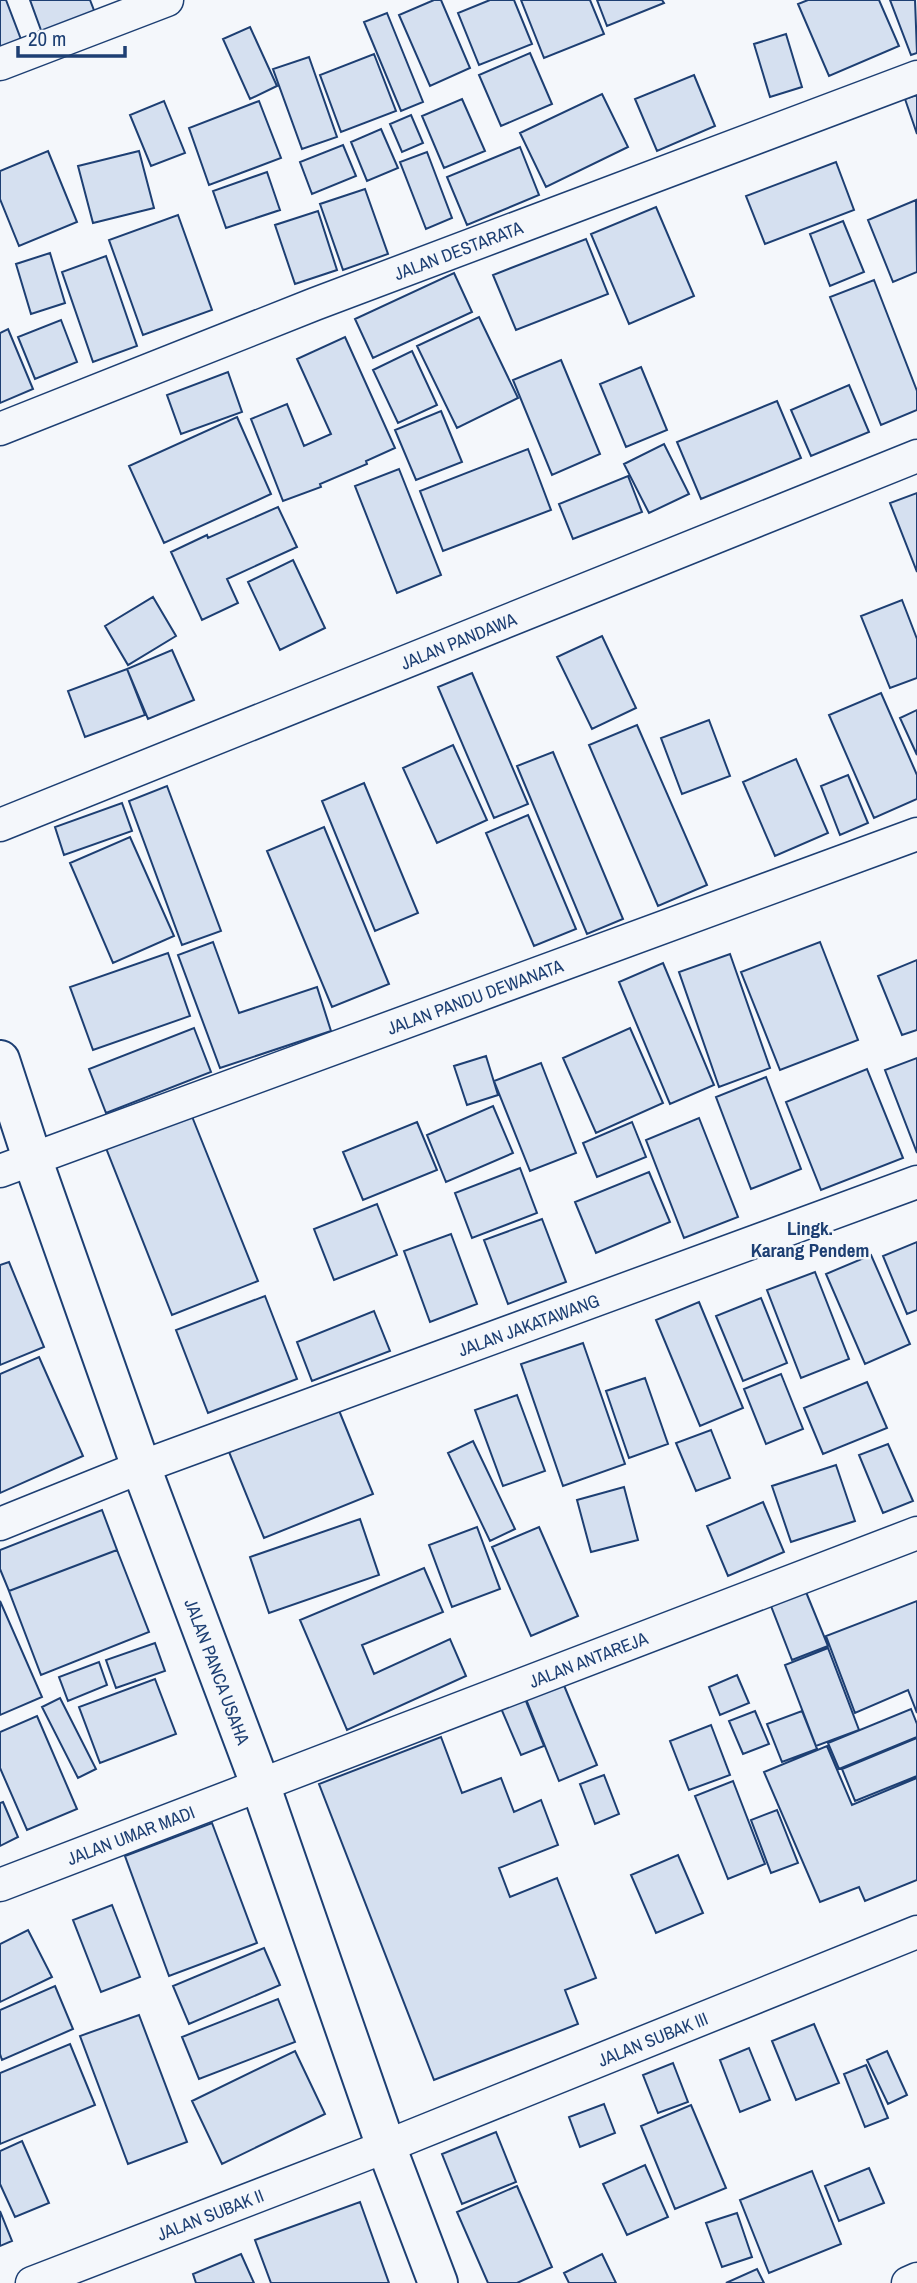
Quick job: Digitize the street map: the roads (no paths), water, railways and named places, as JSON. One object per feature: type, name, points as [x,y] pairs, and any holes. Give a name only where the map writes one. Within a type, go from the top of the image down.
[{"type":"main road","name":"JALAN PANCA USAHA","points":[[0,1060],[16,1165],[141,1467],[260,1784],[385,2142],[438,2283]]},
{"type":"street","points":[[0,64],[167,0]]},
{"type":"street","name":"JALAN DESTARATA","points":[[0,429],[315,304],[917,77]]},
{"type":"street","name":"JALAN PANDAWA","points":[[0,825],[917,456]]},
{"type":"street","name":"JALAN PANDU DEWANATA","points":[[16,1165],[917,834]]},
{"type":"street","name":"JALAN JAKATAWANG","points":[[0,1524],[141,1467],[917,1182]]},
{"type":"street","name":"JALAN ANTAREJA","points":[[260,1784],[917,1533]]},
{"type":"street","name":"JALAN UMAR MADI","points":[[0,1885],[260,1784]]},
{"type":"street","name":"JALAN SUBAK III","points":[[385,2142],[917,1932]]},
{"type":"street","name":"JALAN SUBAK II","points":[[32,2283],[385,2142]]},
{"type":"street","points":[[908,2283],[917,2279]]},
{"type":"district","name":"Lingk. Karang Pendem","points":[[810,1239]]}]
